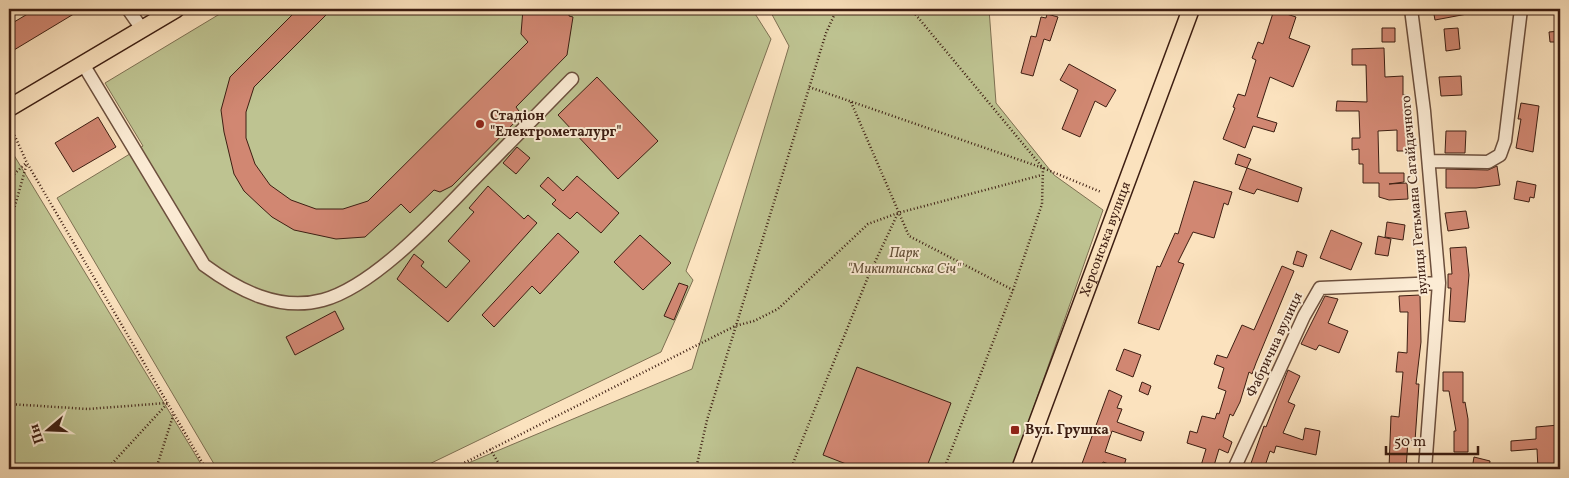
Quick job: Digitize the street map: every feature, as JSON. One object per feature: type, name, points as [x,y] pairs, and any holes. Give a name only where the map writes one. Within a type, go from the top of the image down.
[{"type":"main road","points":[[9,108],[176,9]]},
{"type":"main road","name":"Херсонська вулиця","points":[[1020,469],[1191,9]]},
{"type":"street","points":[[128,9],[142,29]]},
{"type":"street","name":"вулиця Гетьмана Сагайдачного","points":[[1411,9],[1439,283],[1426,469]]},
{"type":"street","points":[[1428,161],[1488,162],[1500,156],[1505,140],[1521,9]]},
{"type":"street","points":[[83,64],[204,265],[232,285],[262,298],[299,303],[324,300],[358,284],[420,235],[572,79]]},
{"type":"street","name":"Фабрична вулиця","points":[[1234,469],[1304,316],[1320,288],[1439,283]]},
{"type":"path","points":[[696,469],[707,420],[735,326],[826,33],[837,9]]},
{"type":"path","points":[[911,9],[1042,168],[1042,204],[1013,290],[944,469]]},
{"type":"path","points":[[809,87],[1042,168],[1101,192]]},
{"type":"path","points":[[851,102],[909,236],[1013,290]]},
{"type":"path","points":[[13,132],[27,163],[206,469]]},
{"type":"path","points":[[9,179],[27,163]]},
{"type":"path","points":[[9,227],[27,163]]},
{"type":"path","points":[[452,469],[735,326],[754,321],[778,309],[868,224],[898,213],[1042,175]]},
{"type":"path","points":[[784,469],[793,463],[868,277],[898,213]]},
{"type":"path","points":[[9,404],[88,408],[168,403]]},
{"type":"path","points":[[107,469],[168,403]]},
{"type":"path","points":[[156,469],[174,413]]},
{"type":"path","points":[[490,449],[502,469]]},
{"type":"green space","points":[[228,9],[752,9],[771,39],[686,271],[693,280],[661,352],[419,469],[217,469],[57,198],[143,146],[105,83]]},
{"type":"green space","name":"Парк \"Микитинська Січ\"","points":[[769,9],[989,9],[996,103],[1054,175],[1103,210],[1012,469],[454,469],[692,369],[789,46]]},
{"type":"green space","points":[[9,147],[204,469],[9,469]]},
{"type":"building","points":[[36,9],[82,9],[9,53],[9,25]]},
{"type":"building","name":"Стадіон \"Електрометалург\"","points":[[298,9],[332,9],[254,87],[246,112],[246,138],[255,164],[270,185],[291,200],[316,209],[343,209],[368,201],[528,42],[521,34],[523,9],[569,9],[569,16],[573,17],[567,55],[516,107],[522,115],[452,186],[440,192],[434,190],[410,213],[401,204],[365,237],[336,239],[294,230],[272,217],[244,191],[234,174],[224,132],[221,110],[230,77]]},
{"type":"building","points":[[1433,9],[1466,9],[1467,14],[1435,20]]},
{"type":"building","points":[[1274,10],[1296,17],[1289,38],[1310,46],[1293,87],[1270,77],[1257,117],[1277,123],[1274,132],[1253,126],[1245,148],[1223,139],[1235,108],[1233,107],[1238,94],[1245,96],[1256,60],[1252,58],[1258,42],[1263,44]]},
{"type":"building","points":[[1047,14],[1058,17],[1050,41],[1044,39],[1033,76],[1021,73],[1031,36],[1036,37],[1041,17],[1046,18]]},
{"type":"building","points":[[1382,28],[1395,28],[1395,42],[1382,42]]},
{"type":"building","points":[[1458,28],[1460,49],[1446,51],[1444,29]]},
{"type":"building","points":[[1560,31],[1560,42],[1550,42],[1549,32]]},
{"type":"building","points":[[1384,48],[1385,77],[1403,76],[1403,95],[1406,95],[1406,134],[1409,134],[1410,151],[1397,151],[1397,130],[1378,131],[1379,173],[1404,173],[1404,182],[1389,184],[1407,183],[1408,199],[1389,200],[1379,197],[1379,183],[1363,183],[1363,164],[1359,164],[1359,149],[1352,150],[1352,138],[1360,138],[1359,111],[1336,111],[1337,101],[1367,102],[1366,65],[1352,65],[1352,49]]},
{"type":"building","points":[[1069,64],[1116,90],[1106,107],[1095,101],[1080,137],[1062,129],[1078,90],[1060,80]]},
{"type":"building","points":[[1461,76],[1462,95],[1441,96],[1439,77]]},
{"type":"building","points":[[597,77],[658,141],[618,179],[558,115]]},
{"type":"building","points":[[1521,103],[1539,106],[1533,152],[1516,148],[1521,119],[1518,119]]},
{"type":"building","points":[[98,117],[116,147],[73,172],[55,143]]},
{"type":"building","points":[[1446,131],[1466,131],[1465,153],[1445,153]]},
{"type":"building","points":[[517,147],[530,158],[516,174],[503,163]]},
{"type":"building","points":[[1238,154],[1251,159],[1247,168],[1235,164]]},
{"type":"building","points":[[1497,166],[1500,185],[1476,188],[1446,188],[1446,169],[1488,170]]},
{"type":"building","points":[[1247,168],[1302,188],[1298,202],[1257,189],[1254,194],[1239,189]]},
{"type":"building","points":[[577,176],[619,213],[601,233],[577,212],[570,219],[552,204],[556,200],[540,186],[548,177],[563,191]]},
{"type":"building","points":[[1194,181],[1232,192],[1228,205],[1224,203],[1214,238],[1193,232],[1178,262],[1184,264],[1159,330],[1138,323],[1157,266],[1160,267],[1175,233],[1178,234]]},
{"type":"building","points":[[1517,181],[1536,185],[1534,198],[1530,197],[1529,202],[1514,199]]},
{"type":"building","points":[[488,186],[524,219],[528,215],[537,223],[448,322],[397,279],[414,254],[424,262],[421,266],[446,288],[470,261],[448,241],[474,212],[469,208]]},
{"type":"building","points":[[1466,211],[1469,228],[1448,231],[1445,213]]},
{"type":"building","points":[[1387,222],[1405,225],[1403,240],[1385,237]]},
{"type":"building","points":[[1331,230],[1362,243],[1351,270],[1320,258]]},
{"type":"building","points":[[558,233],[579,252],[540,294],[532,286],[494,327],[482,315]]},
{"type":"building","points":[[640,235],[671,263],[643,290],[614,262]]},
{"type":"building","points":[[1378,236],[1391,239],[1388,256],[1375,254]]},
{"type":"building","points":[[1466,247],[1469,275],[1465,322],[1449,321],[1451,288],[1448,288],[1448,274],[1452,274],[1450,248]]},
{"type":"building","points":[[1297,251],[1307,255],[1303,267],[1293,264]]},
{"type":"building","points":[[1282,266],[1294,271],[1252,374],[1249,372],[1240,402],[1233,416],[1230,414],[1223,437],[1232,442],[1228,453],[1219,449],[1213,469],[1200,469],[1206,449],[1187,443],[1190,431],[1197,433],[1202,416],[1215,419],[1217,413],[1219,414],[1226,391],[1218,388],[1224,368],[1214,364],[1217,355],[1227,358],[1242,325],[1254,330]]},
{"type":"building","points":[[679,283],[688,286],[674,320],[664,316]]},
{"type":"building","points":[[1420,295],[1421,342],[1416,384],[1419,384],[1415,441],[1408,440],[1406,469],[1391,469],[1389,468],[1391,416],[1399,417],[1403,372],[1396,372],[1398,352],[1407,353],[1408,312],[1400,312],[1399,296]]},
{"type":"building","points":[[1325,296],[1338,299],[1328,323],[1348,331],[1339,353],[1319,345],[1316,350],[1301,344]]},
{"type":"building","points":[[335,311],[344,329],[295,355],[286,337]]},
{"type":"building","points":[[1124,349],[1141,355],[1133,377],[1116,370]]},
{"type":"building","points":[[857,367],[951,403],[926,469],[859,469],[823,455]]},
{"type":"building","points":[[1288,370],[1300,376],[1288,402],[1295,405],[1283,433],[1303,440],[1305,428],[1320,431],[1316,455],[1276,446],[1274,453],[1270,451],[1264,469],[1249,469],[1264,426],[1266,427]]},
{"type":"building","points":[[1443,372],[1463,372],[1463,403],[1465,402],[1468,419],[1468,452],[1454,452],[1454,431],[1456,431],[1449,391],[1443,391]]},
{"type":"building","points":[[1142,382],[1151,386],[1148,395],[1139,391]]},
{"type":"building","points":[[1109,390],[1122,396],[1117,408],[1122,409],[1117,422],[1144,432],[1141,441],[1112,431],[1105,452],[1126,459],[1123,469],[1103,462],[1102,465],[1097,464],[1096,469],[1080,469]]},
{"type":"building","points":[[1559,425],[1560,468],[1538,469],[1537,449],[1511,451],[1511,441],[1536,439],[1536,427]]},
{"type":"building","points":[[1474,457],[1490,461],[1489,469],[1472,469]]},
{"type":"place","name":"Стадіон \"Електрометалург\"","points":[[480,124]]},
{"type":"place","name":"Вул. Грушка","points":[[1015,430]]}]
